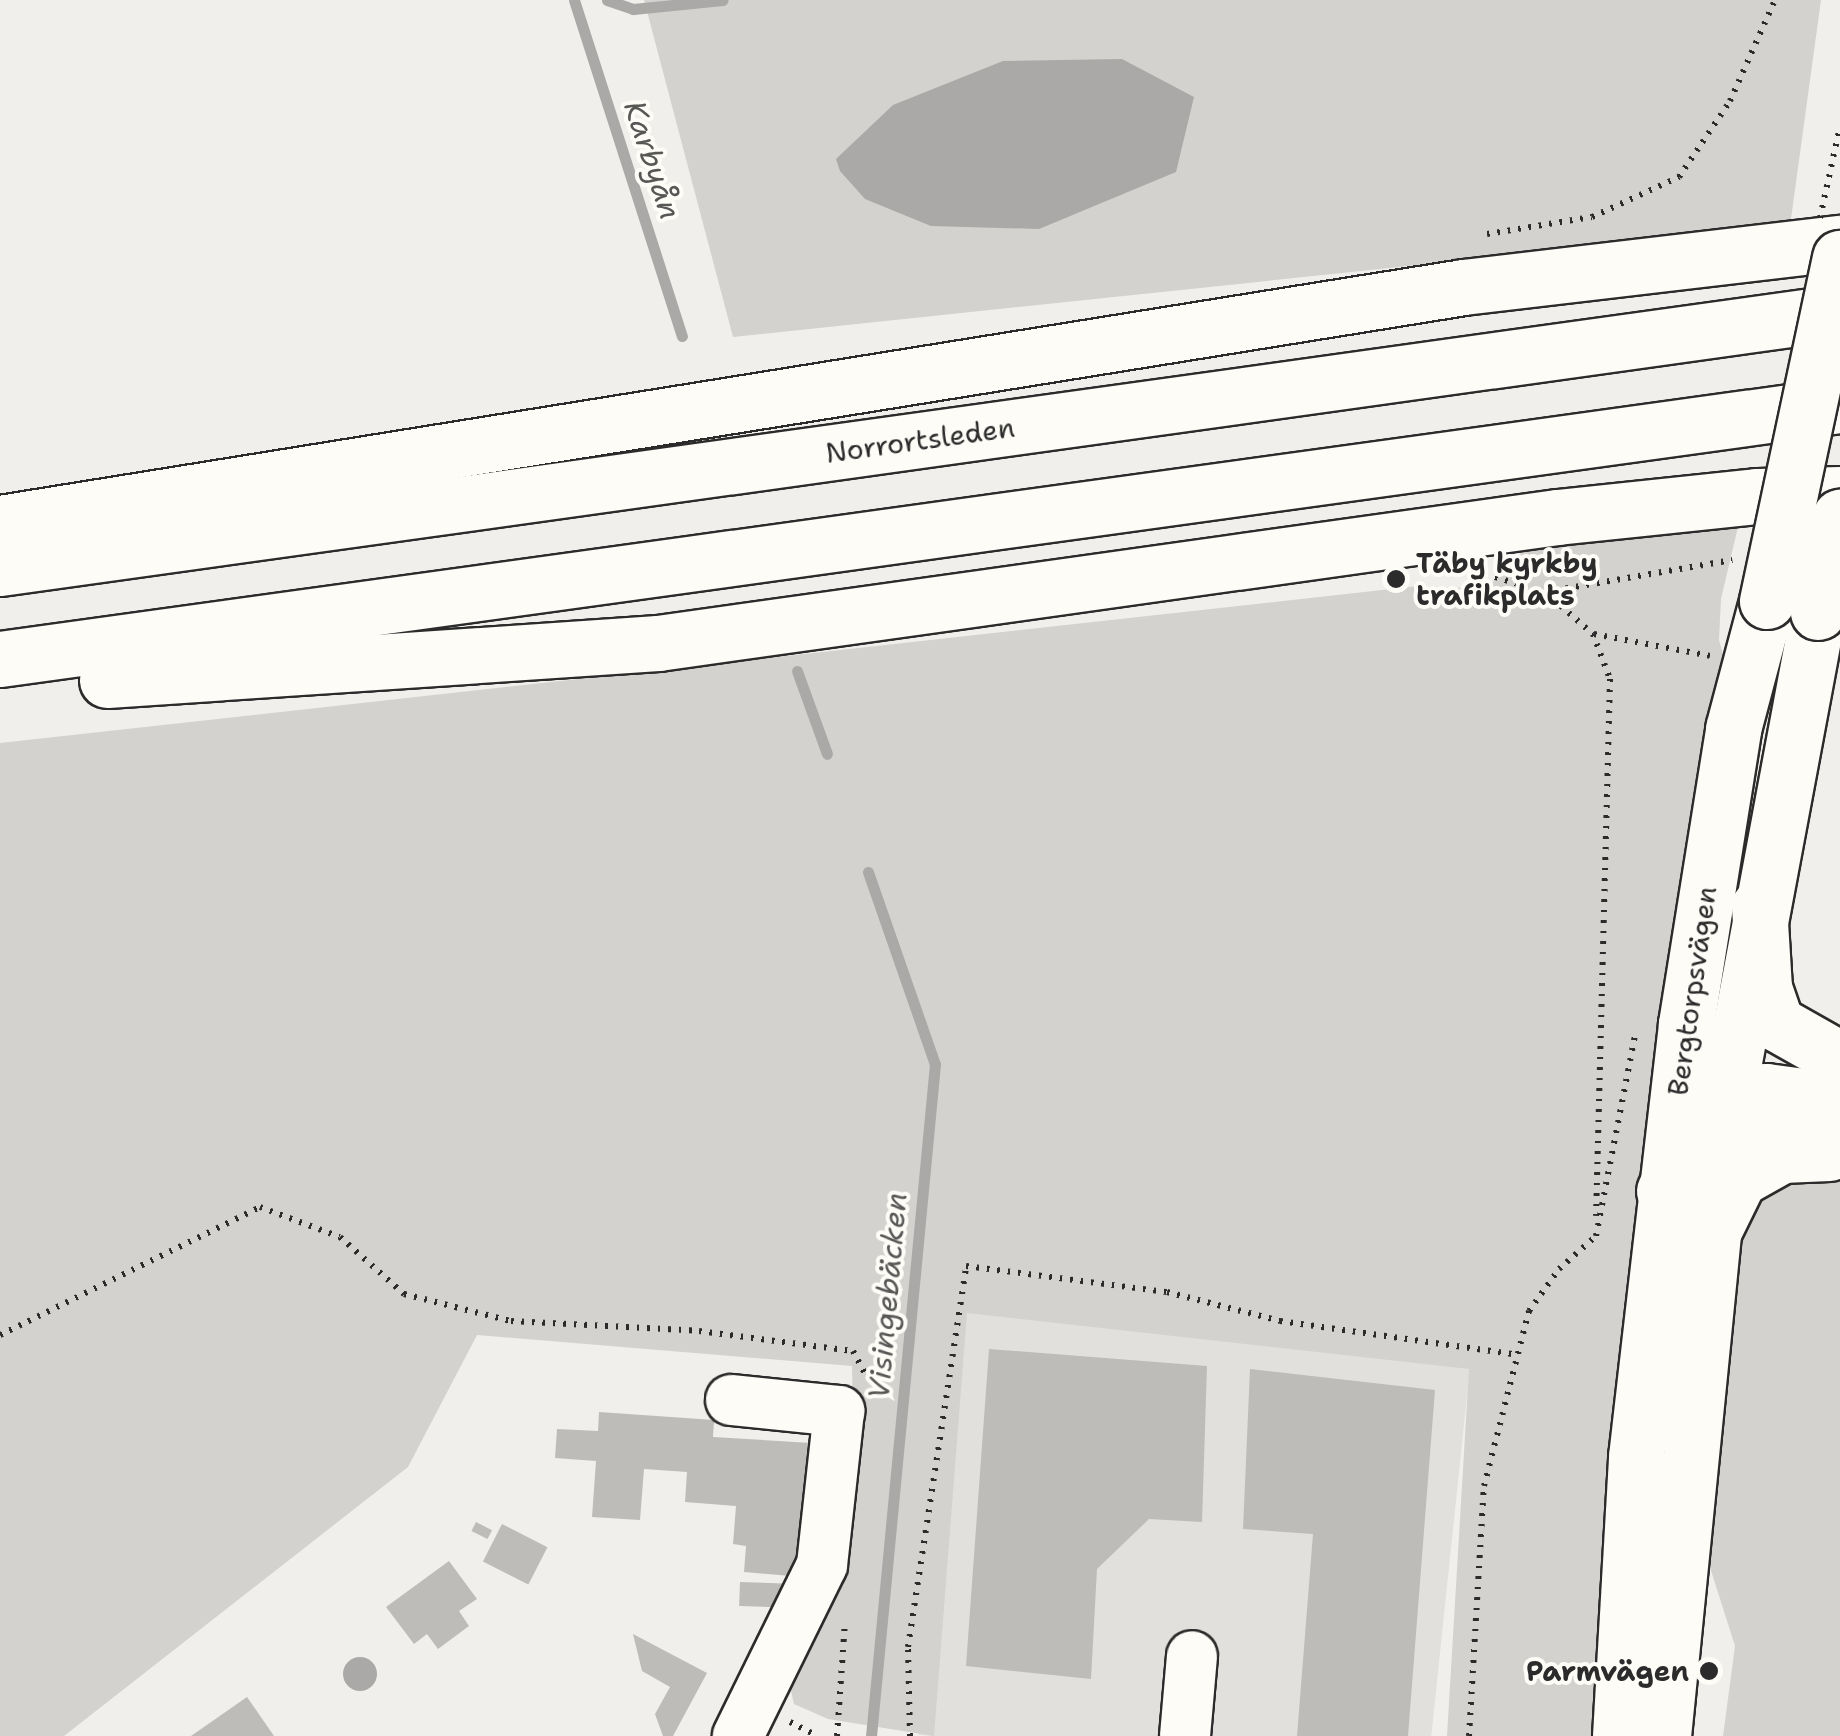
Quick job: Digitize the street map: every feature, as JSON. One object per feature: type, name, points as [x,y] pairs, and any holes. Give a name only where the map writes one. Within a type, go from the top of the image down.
[{"type":"main road","points":[[0,523],[1463,288],[1840,244]]},
{"type":"main road","name":"Bergtorpsvägen","points":[[1663,1736],[1708,1242],[1759,906],[1793,606],[1840,258]]},
{"type":"main road","name":"Norrortsleden","points":[[0,568],[1840,312]]},
{"type":"main road","points":[[0,659],[1840,405]]},
{"type":"main road","points":[[0,693],[152,675],[658,643],[1557,518],[1757,496],[1840,494]]},
{"type":"main road","name":"Bergtorpsvägen","points":[[1620,1736],[1636,1458],[1664,1191],[1661,1026],[1733,729],[1840,517]]},
{"type":"main road","points":[[1759,906],[1764,988],[1776,1023],[1840,1059]]},
{"type":"main road","points":[[1661,1026],[1726,1104],[1778,1134],[1840,1149]]},
{"type":"main road","points":[[1664,1191],[1694,1130],[1726,1104],[1766,1091],[1840,1100]]},
{"type":"main road","points":[[1708,1242],[1739,1179],[1782,1155],[1840,1149]]},
{"type":"street","points":[[731,1400],[839,1410],[822,1565],[774,1672],[738,1736]]},
{"type":"street","points":[[1185,1736],[1192,1656]]},
{"type":"path","points":[[1480,235],[1592,218],[1679,177],[1730,100],[1775,0]]},
{"type":"path","points":[[1545,592],[1728,560]]},
{"type":"path","points":[[1478,571],[1545,592],[1593,634],[1610,679],[1596,1236]]},
{"type":"path","points":[[1593,634],[1723,658]]},
{"type":"path","points":[[1469,1736],[1484,1486],[1529,1311],[1559,1269],[1596,1236],[1661,1026]]},
{"type":"path","points":[[0,1335],[260,1208],[340,1238],[404,1294],[511,1320],[699,1330],[853,1351],[869,1382]]},
{"type":"path","points":[[910,1736],[908,1648],[966,1266],[1167,1292],[1280,1320],[1518,1355]]},
{"type":"path","points":[[838,1736],[846,1602]]},
{"type":"shaded area","points":[[644,0],[1821,0],[1790,226],[733,337]]},
{"type":"shaded area","points":[[1122,59],[1194,97],[1176,172],[1039,229],[931,226],[865,199],[840,171],[836,159],[893,105],[1003,61]]},
{"type":"shaded area","points":[[1742,510],[1721,599],[1719,640],[1729,676],[1597,1736],[1447,1736],[1469,1369],[967,1313],[934,1736],[828,1719],[794,1704],[787,1674],[853,1416],[852,1366],[477,1335],[408,1467],[64,1736],[0,1736],[0,743],[1418,586],[1489,589],[1506,559],[1590,529]]},
{"type":"shaded area","points":[[1840,1161],[1840,1736],[1723,1736],[1735,1646],[1700,1536],[1733,1260],[1751,1197]]},
{"type":"shaded area","points":[[963,1312],[1470,1365],[1431,1736],[919,1735]]},
{"type":"shaded area","points":[[360,1657],[372,1662],[377,1674],[372,1686],[360,1691],[348,1686],[343,1674],[348,1662]]},
{"type":"building","points":[[989,1349],[1207,1366],[1202,1522],[1149,1519],[1097,1569],[1091,1679],[966,1666]]},
{"type":"building","points":[[1250,1369],[1435,1390],[1408,1736],[1297,1736],[1313,1534],[1243,1529]]},
{"type":"building","points":[[599,1412],[714,1420],[713,1437],[811,1443],[802,1577],[744,1572],[746,1546],[733,1544],[736,1506],[685,1502],[687,1472],[644,1469],[640,1520],[592,1517],[596,1461],[555,1458],[557,1429],[598,1431]]},
{"type":"building","points":[[476,1522],[492,1530],[487,1539],[471,1531]]},
{"type":"building","points":[[502,1524],[547,1547],[528,1585],[483,1561]]},
{"type":"building","points":[[449,1561],[477,1599],[459,1611],[469,1626],[438,1649],[427,1634],[414,1644],[386,1607]]},
{"type":"building","points":[[740,1582],[791,1584],[790,1608],[739,1606]]},
{"type":"building","points":[[633,1634],[707,1673],[673,1736],[663,1736],[655,1714],[670,1687],[642,1671]]},
{"type":"building","points":[[247,1697],[274,1736],[191,1736]]},
{"type":"waterway","name":"Karbyån","points":[[574,0],[682,336]]},
{"type":"waterway","points":[[607,0],[633,9],[723,0]]},
{"type":"waterway","name":"Visingebäcken","points":[[797,671],[827,754]]},
{"type":"waterway","name":"Visingebäcken","points":[[868,872],[935,1064],[871,1736]]},
{"type":"place","name":"Täby kyrkby trafikplats","points":[[1396,579]]},
{"type":"place","name":"Parmvägen","points":[[1709,1671]]}]
